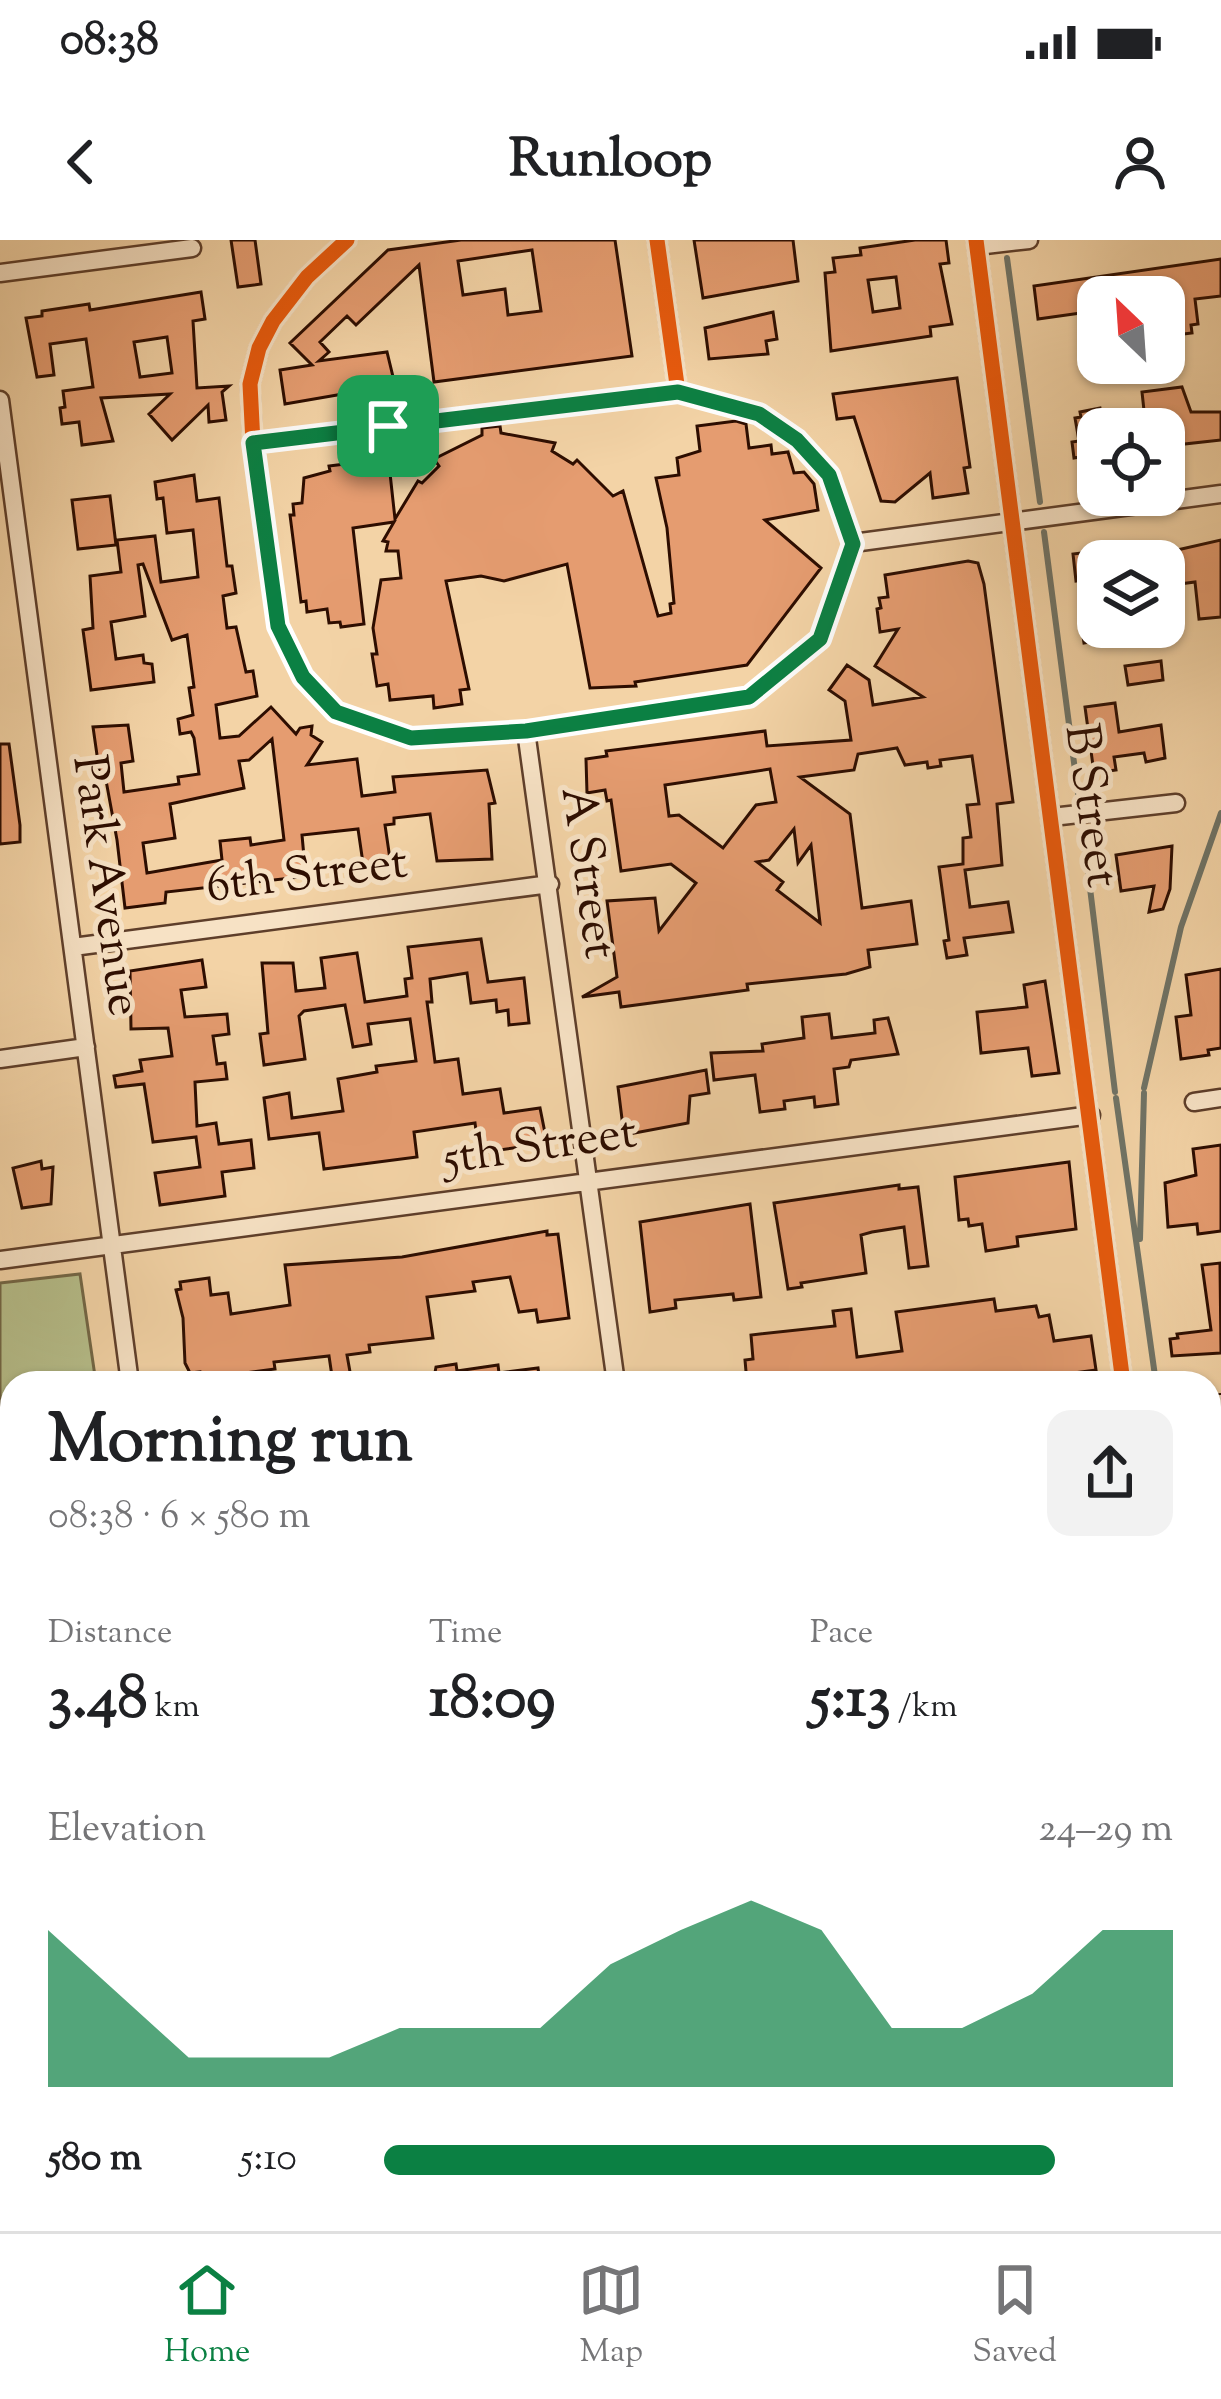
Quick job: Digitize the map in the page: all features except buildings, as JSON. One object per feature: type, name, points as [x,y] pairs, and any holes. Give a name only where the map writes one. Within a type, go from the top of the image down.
[{"type":"street","name":"A Street","points":[[347,240],[307,277],[259,348],[250,384],[253,443],[278,626],[303,677],[336,712],[411,738],[526,731],[614,1371]]},
{"type":"street","points":[[657,240],[678,392]]},
{"type":"street","points":[[976,243],[1029,240]]},
{"type":"street","name":"B Street","points":[[976,243],[1122,1371]]},
{"type":"street","points":[[0,273],[192,248]]},
{"type":"street","points":[[253,443],[678,392],[759,414],[797,440],[829,475],[853,544],[820,639],[749,697],[526,731]]},
{"type":"street","name":"Park Avenue","points":[[0,400],[129,1371]]},
{"type":"street","points":[[853,544],[1221,494]]},
{"type":"street","points":[[1052,817],[1176,803]]},
{"type":"street","name":"6th Street","points":[[74,947],[550,884]]},
{"type":"street","points":[[0,1060],[86,1047]]},
{"type":"street","points":[[1194,1102],[1221,1098]]},
{"type":"street","name":"5th Street","points":[[0,1260],[1090,1115]]},
{"type":"green space","points":[[80,1274],[94,1371],[0,1371],[0,1283]]},
{"type":"waterway","points":[[1007,258],[1040,502]]},
{"type":"waterway","points":[[1044,532],[1079,801]]},
{"type":"waterway","points":[[1144,1088],[1181,927],[1221,813]]},
{"type":"waterway","points":[[1083,831],[1115,1092]]},
{"type":"waterway","points":[[1140,1239],[1144,1093]]},
{"type":"waterway","points":[[1116,1098],[1154,1371]]},
{"type":"cycle path","points":[[347,240],[307,277],[259,348],[250,384],[253,443],[278,626],[303,677],[336,712],[411,738],[526,731],[749,697],[820,639],[853,543],[829,475],[797,440],[759,414],[678,392],[657,240]]},
{"type":"cycle path","points":[[976,240],[1121,1371]]},
{"type":"route","points":[[678,392],[759,414],[797,440],[829,475],[853,544],[820,639],[749,697],[526,731],[411,738],[336,712],[303,677],[278,626],[253,443],[388,426],[678,392]]}]
